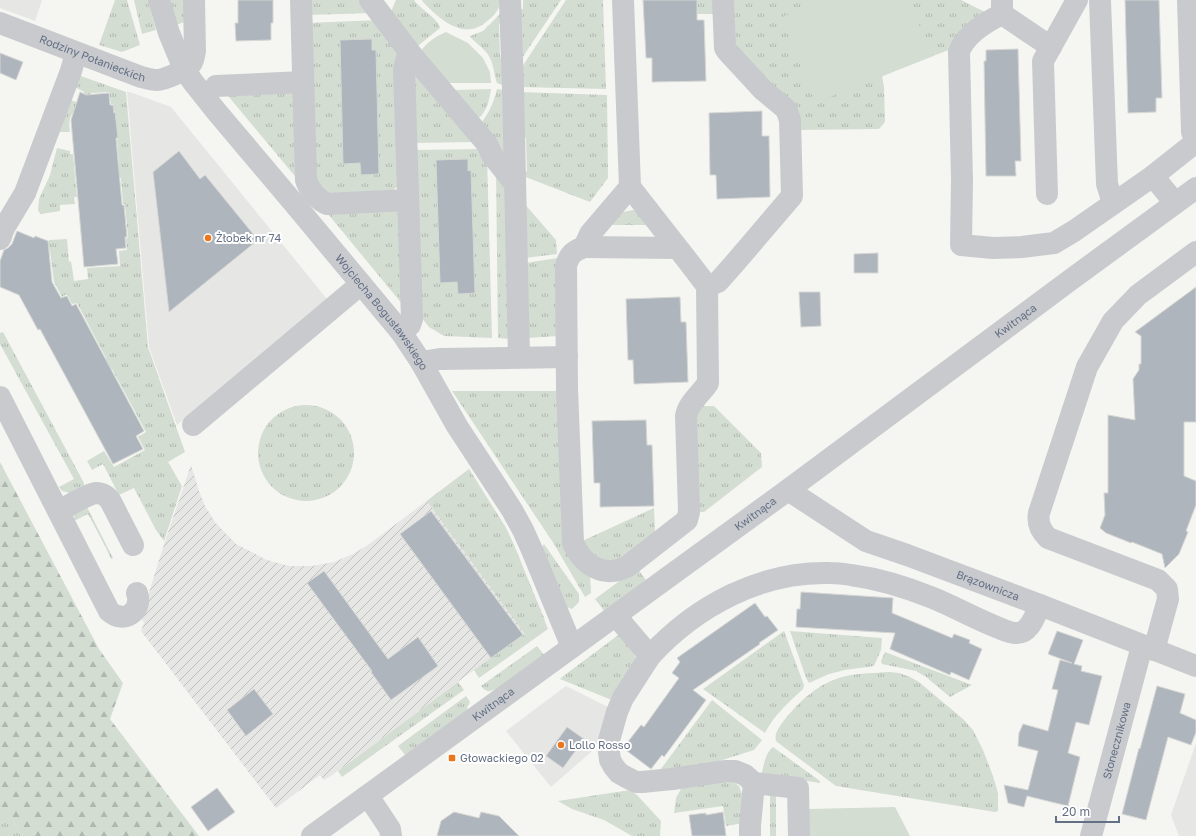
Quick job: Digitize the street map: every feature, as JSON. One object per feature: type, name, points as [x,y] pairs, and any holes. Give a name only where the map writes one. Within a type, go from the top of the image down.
[{"type":"street","name":"Wojciecha Bogusławskiego","points":[[159,0],[169,33],[184,69],[216,111],[306,200],[361,284],[401,332],[421,362],[457,426],[512,510],[523,530],[572,647]]},
{"type":"street","points":[[184,69],[191,64],[195,51],[194,0]]},
{"type":"street","points":[[301,0],[307,185],[306,200],[321,201],[327,204],[408,200]]},
{"type":"street","points":[[370,0],[383,15],[411,54],[487,144],[492,155],[515,184]]},
{"type":"street","points":[[510,0],[519,357]]},
{"type":"street","points":[[623,0],[630,187],[707,286],[708,383],[703,392],[695,399],[687,410],[686,416],[688,520],[631,564],[620,569],[600,569],[591,566],[580,557],[573,543],[568,410],[567,261],[574,251],[584,247],[677,248]]},
{"type":"street","points":[[707,286],[718,282],[792,196],[790,120],[788,113],[786,109],[763,90],[725,48],[723,0]]},
{"type":"street","points":[[1047,194],[1043,61],[1077,0]]},
{"type":"street","points":[[1100,0],[1107,184],[1113,203]]},
{"type":"street","points":[[1051,47],[1002,7],[992,19],[967,38],[962,45],[959,52],[962,180],[961,245],[993,248],[1022,247],[1054,243],[1074,232],[1153,176],[1196,142],[1192,132],[1191,14]]},
{"type":"street","name":"Rodziny Połanieckich","points":[[0,23],[74,62],[158,80],[171,76],[184,69]]},
{"type":"street","points":[[401,332],[410,324],[412,319],[404,69],[407,58],[411,54]]},
{"type":"street","points":[[9,236],[4,228],[25,193],[74,62]]},
{"type":"street","points":[[216,86],[303,82]]},
{"type":"street","points":[[1153,176],[1175,203]]},
{"type":"street","points":[[584,247],[590,234],[630,187]]},
{"type":"street","name":"Kwitnąca","points":[[312,836],[788,490],[1196,188]]},
{"type":"street","name":"Słonecznikowa","points":[[1091,836],[1148,648],[1168,599],[1166,589],[1158,580],[1048,538],[1042,532],[1037,519],[1038,513],[1087,367],[1100,342],[1113,321],[1138,295],[1196,252]]},
{"type":"street","points":[[193,425],[361,284]]},
{"type":"street","points":[[421,362],[440,359],[567,357]]},
{"type":"street","points":[[0,397],[109,611],[118,617],[126,617],[132,614],[138,604],[137,593]]},
{"type":"street","name":"Brązownicza","points":[[788,490],[866,540],[1040,605],[1196,666]]},
{"type":"street","points":[[59,511],[94,494],[104,495],[111,502],[133,545]]},
{"type":"street","points":[[799,836],[798,788],[754,783],[744,775],[735,771],[726,771],[672,780],[636,782],[619,773],[614,767],[610,760],[608,744],[617,712],[623,698],[650,656],[668,638],[686,622],[727,596],[781,576],[806,573],[831,573],[872,578],[890,582],[933,598],[984,622],[1015,634],[1025,631],[1030,625],[1040,605]]},
{"type":"street","points":[[616,616],[650,656]]},
{"type":"street","points":[[750,836],[754,783]]},
{"type":"street","points":[[368,796],[390,829],[391,836]]},
{"type":"shaded area","points":[[0,0],[42,0],[35,21],[0,8]]},
{"type":"shaded area","name":"Żłobek nr 74","points":[[127,91],[171,107],[327,299],[177,425],[149,347]]},
{"type":"shaded area","points":[[191,465],[205,506],[215,522],[236,544],[267,560],[289,566],[312,566],[334,562],[353,554],[368,545],[469,469],[506,528],[545,620],[463,678],[331,776],[324,780],[320,775],[276,808],[141,631],[144,623],[141,618]]},
{"type":"shaded area","points":[[566,686],[612,709],[598,746],[551,787],[506,731]]},
{"type":"shaded area","points":[[1196,743],[1196,836],[1179,836],[1171,815]]},
{"type":"green space","points":[[115,0],[127,0],[140,45],[122,52],[99,45]]},
{"type":"green space","points":[[134,0],[148,0],[156,30],[142,34]]},
{"type":"green space","points":[[170,0],[187,0],[188,21],[176,25]]},
{"type":"green space","points":[[307,0],[363,0],[373,13],[308,15]]},
{"type":"green space","points":[[396,0],[414,0],[439,24],[440,28],[419,45],[413,45],[390,14]]},
{"type":"green space","points":[[422,0],[502,0],[496,12],[486,22],[478,27],[461,29],[444,21],[429,9]]},
{"type":"green space","points":[[523,0],[561,0],[518,64],[516,9],[523,9]]},
{"type":"green space","points":[[566,0],[603,0],[606,89],[519,87],[518,73]]},
{"type":"green space","points":[[697,0],[719,0],[719,14],[697,14]]},
{"type":"green space","points":[[732,0],[961,0],[987,13],[959,46],[882,76],[884,87],[885,122],[879,129],[797,130],[731,50]]},
{"type":"green space","points":[[828,0],[908,0],[933,56],[815,103],[782,17]]},
{"type":"green space","points":[[502,12],[503,20],[499,24],[500,57],[504,59],[502,85],[497,83],[490,58],[470,36],[483,31]]},
{"type":"green space","points":[[380,20],[397,42],[398,186],[391,192],[327,196],[312,180],[307,23]]},
{"type":"green space","points":[[446,32],[468,43],[483,58],[490,72],[491,83],[444,83],[420,52],[432,40]]},
{"type":"green space","points":[[78,75],[126,92],[148,347],[185,452],[168,462],[182,486],[164,541],[156,530],[134,488],[119,495],[103,464],[92,470],[87,461],[104,451],[114,467],[145,450],[138,437],[146,432],[112,369],[109,370],[104,360],[106,358],[77,303],[72,304],[67,294],[62,297],[54,282],[50,250],[46,247],[49,240],[67,239],[69,262],[71,261],[74,281],[88,279],[87,268],[120,266],[119,251],[127,250],[126,239],[128,237],[125,204],[123,204],[121,178],[117,178],[117,166],[119,166],[115,111],[113,104],[111,104],[109,92],[91,93],[91,99],[82,100],[84,92],[75,87]]},
{"type":"green space","points":[[416,75],[478,142],[411,143],[412,77]]},
{"type":"green space","points":[[297,89],[299,181],[224,91]]},
{"type":"green space","points":[[491,89],[484,112],[474,122],[453,90]]},
{"type":"green space","points":[[497,89],[504,90],[504,154],[479,126],[490,108]]},
{"type":"green space","points":[[519,92],[607,95],[608,178],[590,202],[523,176],[523,174],[527,171],[526,138],[521,137]]},
{"type":"green space","points":[[70,100],[76,102],[76,110],[70,117],[70,132],[60,132],[63,117]]},
{"type":"green space","points":[[57,148],[70,151],[70,154],[73,154],[77,197],[74,197],[75,204],[60,205],[60,211],[41,214],[38,211],[39,199],[50,175]]},
{"type":"green space","points":[[481,149],[487,156],[492,338],[444,336],[429,327],[421,317],[412,150]]},
{"type":"green space","points":[[496,168],[509,184],[508,339],[498,338]]},
{"type":"green space","points":[[523,202],[556,240],[557,254],[525,258]]},
{"type":"green space","points":[[402,210],[403,305],[328,214]]},
{"type":"green space","points":[[633,210],[640,211],[651,225],[607,225],[623,212]]},
{"type":"green space","points":[[558,258],[559,336],[527,338],[525,263]]},
{"type":"green space","points":[[3,332],[84,483],[84,486],[70,493],[62,491],[59,487],[74,479],[0,344],[0,333]]},
{"type":"green space","points":[[452,391],[562,391],[566,545],[590,574],[591,593],[585,597],[554,544]]},
{"type":"green space","points":[[306,405],[324,409],[340,419],[350,435],[354,453],[350,471],[340,487],[324,497],[306,501],[288,497],[272,487],[262,471],[258,453],[262,435],[272,419],[288,409]]},
{"type":"green space","points":[[700,406],[714,406],[761,453],[762,467],[704,512],[699,512],[693,413]]},
{"type":"green space","points":[[0,462],[99,649],[123,683],[110,719],[199,836],[21,836],[6,808],[0,811]]},
{"type":"green space","points":[[469,469],[506,528],[548,629],[479,678],[474,670],[525,634],[427,501]]},
{"type":"green space","points":[[87,507],[113,558],[111,559],[88,514],[74,521],[74,515]]},
{"type":"green space","points":[[654,508],[655,532],[620,563],[606,564],[580,542]]},
{"type":"green space","points":[[544,544],[579,594],[579,602],[572,609],[567,607],[542,547]]},
{"type":"green space","points":[[637,568],[646,580],[605,612],[595,599]]},
{"type":"green space","points":[[784,631],[804,685],[803,689],[777,715],[765,733],[703,689]]},
{"type":"green space","points":[[790,631],[882,638],[881,650],[874,666],[829,674],[809,683]]},
{"type":"green space","points":[[621,633],[633,650],[636,658],[614,701],[560,679],[562,677]]},
{"type":"green space","points":[[537,646],[545,656],[496,691],[495,689],[487,691],[481,686]]},
{"type":"green space","points":[[885,652],[972,685],[950,697],[926,677],[916,671],[882,664],[881,661]]},
{"type":"green space","points":[[889,672],[899,673],[919,682],[963,719],[973,730],[993,776],[998,793],[998,811],[995,812],[836,786],[777,742],[776,735],[782,723],[802,700],[818,688],[846,676]]},
{"type":"green space","points":[[458,682],[464,690],[342,777],[338,771]]},
{"type":"green space","points":[[466,696],[470,702],[467,708],[468,710],[406,756],[398,746]]},
{"type":"green space","points":[[712,700],[762,740],[754,750],[691,770],[655,777]]},
{"type":"green space","points":[[773,747],[820,781],[820,783],[763,774],[762,772],[766,758]]},
{"type":"green space","points":[[727,777],[739,786],[743,796],[744,823],[726,826],[723,806],[674,813],[676,798],[682,787]]},
{"type":"green space","points":[[630,790],[637,795],[661,821],[660,836],[632,836],[604,820],[572,809],[558,801]]},
{"type":"green space","points":[[770,791],[776,791],[776,836],[770,836]]},
{"type":"green space","points":[[6,807],[21,836],[0,836],[0,811]]},
{"type":"green space","points":[[895,807],[910,836],[809,836],[809,809]]},
{"type":"building","points":[[238,0],[273,0],[271,40],[236,41],[235,23],[238,23]]},
{"type":"building","points":[[643,0],[697,0],[697,20],[704,20],[706,81],[652,82],[652,58],[646,58]]},
{"type":"building","points":[[1125,0],[1159,0],[1162,98],[1156,98],[1156,112],[1128,113]]},
{"type":"building","points":[[372,39],[372,50],[376,50],[379,174],[361,175],[360,163],[343,164],[340,40]]},
{"type":"building","points":[[1018,49],[1021,161],[1015,161],[1016,176],[986,176],[984,61],[986,61],[986,50]]},
{"type":"building","points":[[0,53],[23,62],[16,80],[0,73]]},
{"type":"building","points":[[80,92],[86,95],[109,93],[110,105],[113,105],[114,113],[115,112],[122,205],[124,205],[127,237],[125,237],[126,248],[116,249],[118,264],[84,267],[71,120]]},
{"type":"building","points":[[762,111],[762,136],[769,136],[770,197],[717,199],[716,175],[710,175],[709,113]]},
{"type":"building","points":[[179,151],[200,179],[205,175],[258,240],[169,312],[153,172]]},
{"type":"building","points":[[468,159],[468,171],[471,170],[475,293],[458,294],[457,282],[440,283],[436,160]]},
{"type":"building","points":[[17,231],[34,238],[35,236],[48,241],[52,282],[61,298],[67,296],[72,306],[76,304],[144,431],[136,436],[143,449],[113,464],[40,329],[38,330],[19,295],[0,287],[0,261],[4,250],[12,244]]},
{"type":"building","points":[[878,253],[878,273],[854,273],[854,254]]},
{"type":"building","points":[[1196,287],[1196,422],[1184,422],[1184,476],[1196,481],[1196,505],[1186,531],[1188,532],[1179,554],[1165,568],[1162,554],[1106,533],[1100,528],[1105,515],[1104,493],[1108,493],[1108,415],[1135,420],[1133,379],[1139,370],[1139,364],[1141,364],[1141,336],[1135,332]]},
{"type":"building","points":[[799,292],[820,292],[821,326],[801,327]]},
{"type":"building","points":[[680,297],[681,322],[686,322],[688,382],[634,384],[633,360],[628,360],[626,299]]},
{"type":"building","points":[[646,420],[647,445],[652,445],[654,506],[600,507],[600,483],[594,483],[592,421]]},
{"type":"building","points":[[431,511],[523,635],[491,658],[400,534]]},
{"type":"building","points":[[324,571],[388,659],[418,637],[438,666],[391,700],[371,672],[372,671],[307,583]]},
{"type":"building","points":[[801,592],[893,598],[892,613],[952,638],[954,634],[970,640],[969,643],[982,649],[969,680],[951,672],[950,675],[890,649],[895,633],[796,627],[797,609],[800,609]]},
{"type":"building","points":[[755,603],[765,617],[767,616],[778,630],[693,690],[706,700],[664,757],[662,755],[651,769],[623,748],[641,725],[644,727],[679,678],[672,673],[680,662],[677,658]]},
{"type":"building","points":[[1057,631],[1083,640],[1074,664],[1082,666],[1081,671],[1102,676],[1089,725],[1076,722],[1068,753],[1080,757],[1068,806],[1027,796],[1024,807],[1008,803],[1004,785],[1028,790],[1038,751],[1018,746],[1019,733],[1023,724],[1048,731],[1058,690],[1052,689],[1060,660],[1072,663],[1048,654]]},
{"type":"building","points":[[1157,686],[1185,694],[1180,713],[1196,720],[1196,732],[1191,745],[1168,737],[1146,820],[1122,814]]},
{"type":"building","points":[[254,689],[273,714],[246,736],[227,710]]},
{"type":"building","points":[[567,727],[584,739],[563,768],[546,756]]},
{"type":"building","points":[[217,788],[235,812],[208,831],[191,807]]},
{"type":"building","points":[[454,812],[479,818],[481,812],[499,816],[519,836],[437,836],[441,821]]},
{"type":"building","points":[[723,812],[726,836],[692,836],[689,815],[706,813],[706,815]]},
{"type":"place","name":"Żłobek nr 74","points":[[208,238]]},
{"type":"place","name":"Lollo Rosso","points":[[561,745]]},
{"type":"place","name":"Głowackiego 02","points":[[452,758]]}]
